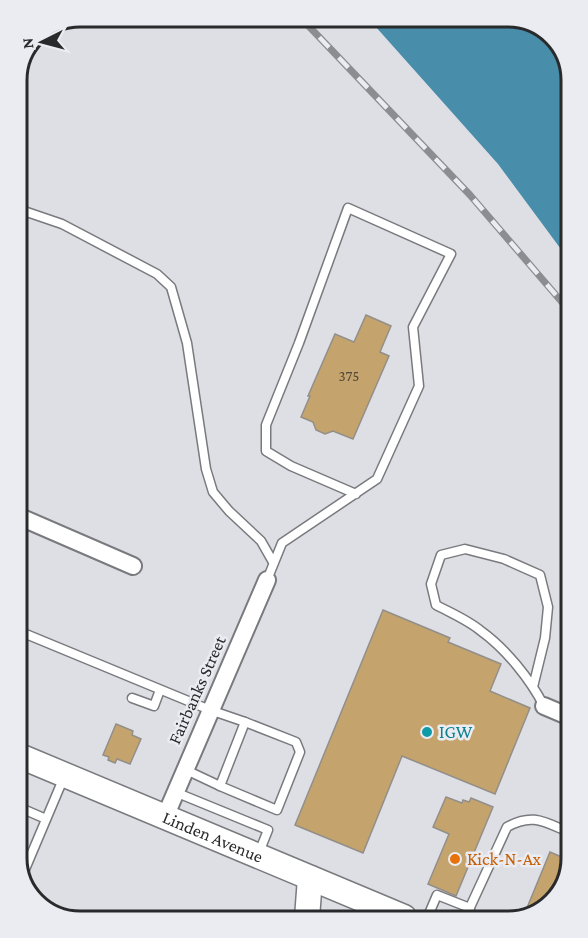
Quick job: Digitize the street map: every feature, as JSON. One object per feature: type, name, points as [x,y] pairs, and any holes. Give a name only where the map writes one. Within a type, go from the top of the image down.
[{"type":"main road","name":"Linden Avenue","points":[[27,759],[390,911]]},
{"type":"main road","points":[[308,911],[310,878]]},
{"type":"street","points":[[27,520],[133,566]]},
{"type":"street","name":"Fairbanks Street","points":[[165,817],[267,580]]},
{"type":"street","points":[[544,706],[561,713]]},
{"type":"lane","points":[[267,580],[282,543],[356,494],[377,480],[419,386],[412,327],[451,254],[348,208],[299,343],[266,425],[266,451],[291,466],[356,494]]},
{"type":"lane","points":[[27,212],[73,229],[157,274],[171,287],[187,343],[206,469],[213,492],[229,511],[261,541],[273,562]]},
{"type":"lane","points":[[533,687],[545,638],[549,607],[540,575],[504,559],[465,549],[441,555],[431,584],[436,605],[481,631],[515,664],[544,706]]},
{"type":"lane","points":[[27,635],[210,710],[296,742],[300,752],[277,810],[184,769]]},
{"type":"lane","points":[[132,698],[154,706],[160,690]]},
{"type":"lane","points":[[220,786],[245,722]]},
{"type":"lane","points":[[28,863],[65,775]]},
{"type":"lane","points":[[175,792],[268,830],[258,856]]},
{"type":"lane","points":[[27,811],[46,819]]},
{"type":"lane","points":[[468,911],[507,827],[530,818],[561,829]]},
{"type":"lane","points":[[430,911],[437,895],[466,911]]},
{"type":"water","points":[[376,27],[511,27],[525,30],[548,45],[561,73],[561,249],[498,164]]},
{"type":"building","points":[[366,315],[391,326],[380,352],[389,356],[353,439],[333,431],[325,434],[316,430],[313,422],[301,417],[310,396],[308,396],[335,334],[354,342]]},
{"type":"building","name":"IGW","points":[[383,610],[450,638],[448,642],[501,664],[490,691],[530,708],[495,794],[402,756],[363,853],[295,825]]},
{"type":"building","points":[[116,724],[133,731],[132,735],[141,739],[130,764],[117,759],[115,763],[103,755]]},
{"type":"building","name":"Kick-N-Ax","points":[[446,797],[462,803],[463,800],[469,802],[471,798],[493,807],[456,896],[428,884],[449,834],[433,827]]},
{"type":"building","points":[[550,852],[561,857],[558,875],[548,893],[528,906]]},
{"type":"railway","points":[[310,27],[470,195],[561,301]]},
{"type":"place","name":"IGW","points":[[427,732]]},
{"type":"place","name":"Kick-N-Ax","points":[[455,859]]}]
